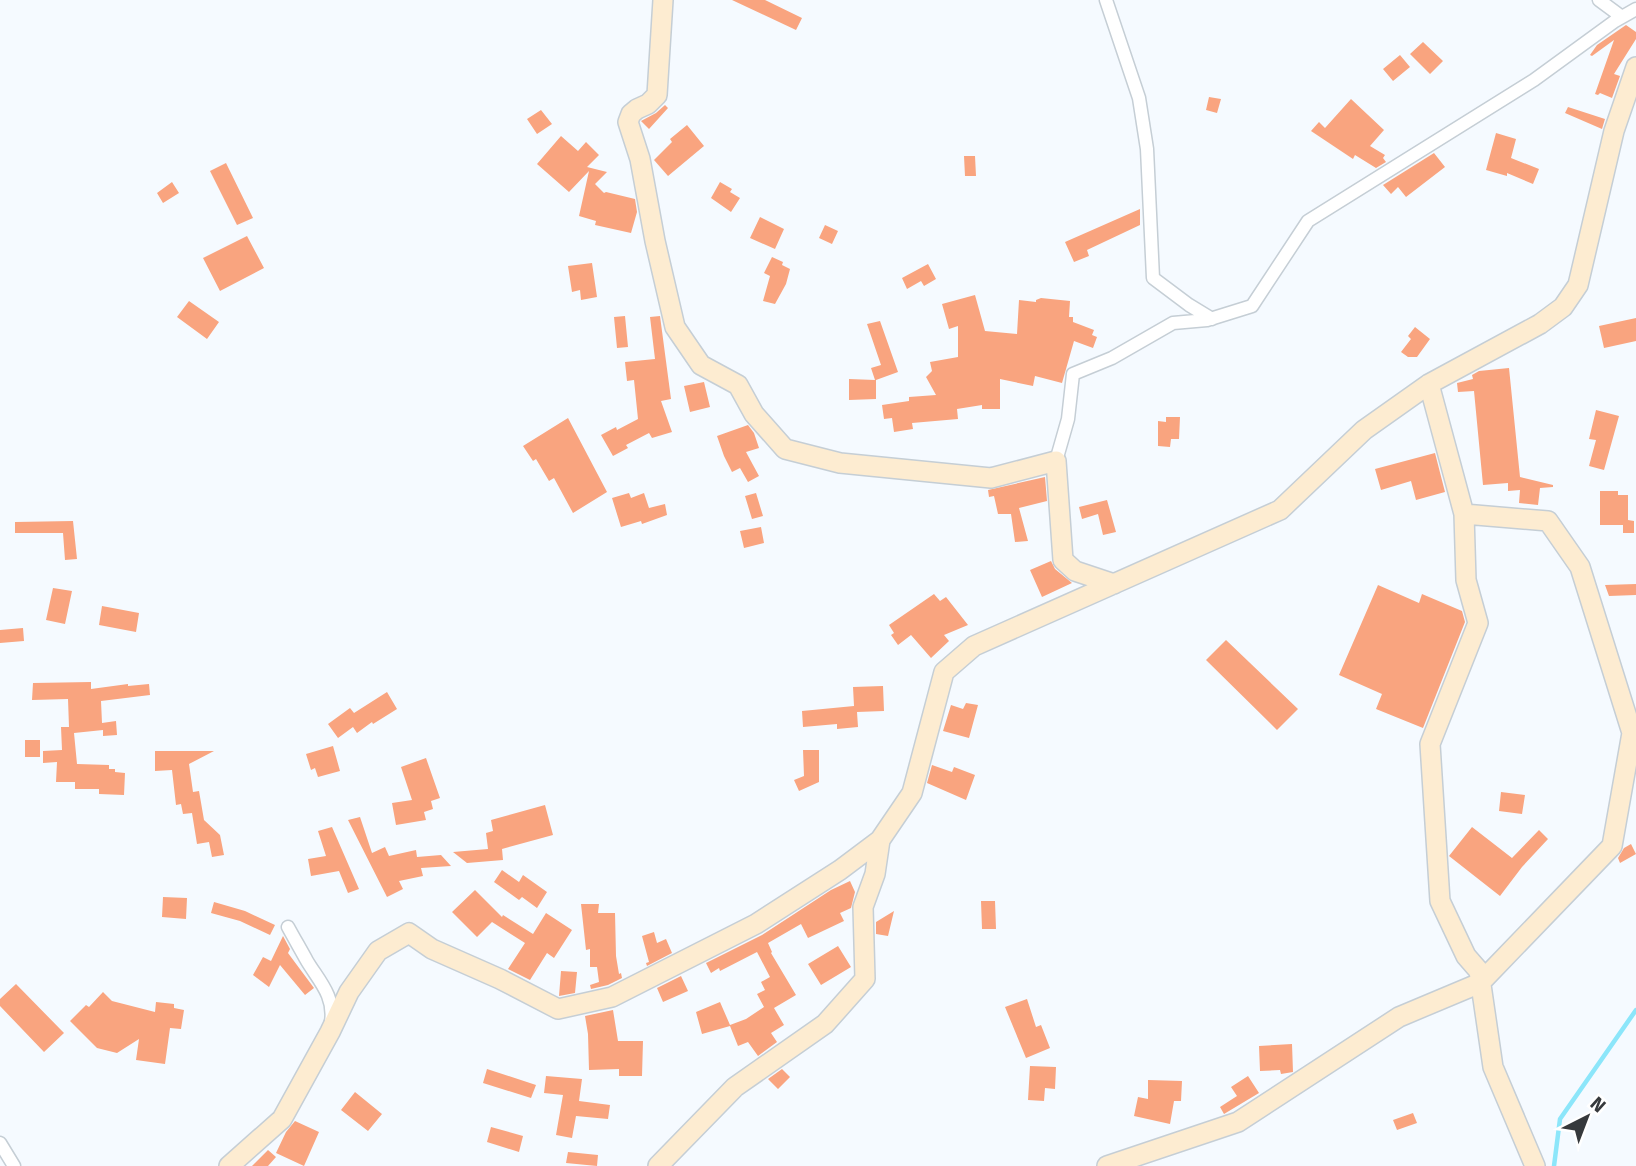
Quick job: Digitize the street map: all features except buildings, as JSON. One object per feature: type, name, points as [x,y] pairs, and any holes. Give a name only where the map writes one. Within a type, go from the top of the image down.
[{"type":"street","points":[[663,0],[657,95],[631,114],[628,122],[640,159],[675,327],[701,365],[737,385],[754,414],[785,449],[840,463],[991,478],[1056,461]]},
{"type":"street","points":[[1105,0],[1139,97],[1147,149],[1153,278],[1189,305],[1212,318]]},
{"type":"street","points":[[1599,0],[1622,17]]},
{"type":"street","points":[[1114,584],[1075,571],[1063,559],[1056,461],[1068,419],[1073,374],[1112,358],[1173,323],[1212,318],[1252,306],[1308,221],[1534,80],[1636,9]]},
{"type":"street","points":[[229,1166],[282,1119],[349,992],[379,951],[409,933],[432,949],[500,979],[558,1009],[612,997],[756,925],[840,870],[880,839],[912,793],[944,672],[974,646],[1280,510],[1364,430],[1429,384],[1540,324],[1563,307],[1578,285],[1614,131],[1636,67]]},
{"type":"street","points":[[1429,384],[1464,514],[1466,580],[1478,623],[1430,744],[1440,901],[1466,956],[1479,971],[1493,1067],[1535,1166]]},
{"type":"street","points":[[1107,1166],[1238,1122],[1399,1017],[1480,983],[1612,846],[1632,733],[1580,567],[1548,521],[1464,514]]},
{"type":"street","points":[[658,1166],[735,1087],[825,1024],[865,979],[863,907],[875,874],[880,839]]},
{"type":"street","points":[[288,927],[328,991],[333,1013],[330,1032]]},
{"type":"street","points":[[0,1143],[14,1166]]},
{"type":"waterway","points":[[1554,1166],[1560,1119],[1636,1010]]}]
